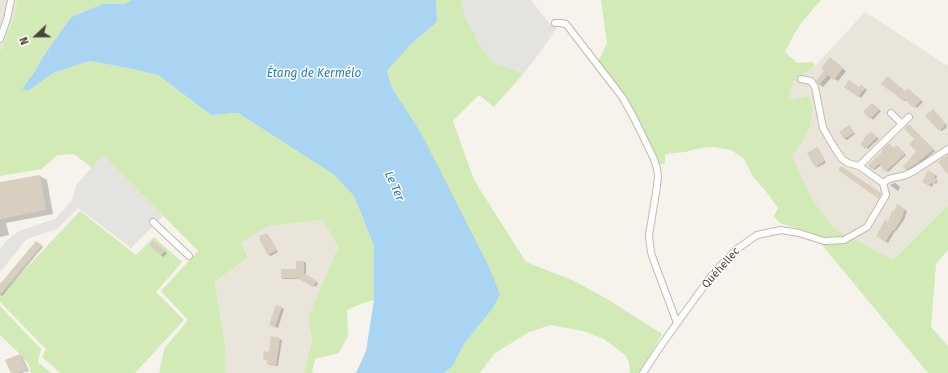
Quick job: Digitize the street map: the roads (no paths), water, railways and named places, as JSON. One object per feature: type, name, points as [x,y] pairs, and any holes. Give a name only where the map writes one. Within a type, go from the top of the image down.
[{"type":"street","points":[[0,39],[12,0]]},
{"type":"street","points":[[555,23],[566,24],[623,98],[653,157],[658,177],[658,186],[649,235],[650,246],[652,256],[676,323]]},
{"type":"street","points":[[801,79],[811,81],[815,87],[823,128],[842,159],[848,163],[859,166],[883,183],[894,177],[906,175],[914,171],[948,148]]},
{"type":"street","points":[[891,113],[902,124]]},
{"type":"street","points":[[859,166],[909,117]]},
{"type":"street","name":"Quéhellec","points":[[643,373],[676,323],[715,271],[737,249],[757,235],[782,230],[799,233],[824,241],[844,240],[867,227],[886,195],[883,183]]},
{"type":"street","points":[[153,222],[189,256]]},
{"type":"water","name":"Étang de Kermélo","points":[[132,0],[436,0],[437,22],[410,45],[387,71],[392,88],[420,131],[488,265],[500,294],[493,308],[464,344],[452,367],[444,373],[356,373],[366,351],[374,300],[374,246],[354,196],[333,174],[238,113],[211,115],[158,75],[90,61],[53,73],[28,91],[22,89],[71,17],[103,4],[124,4]]},
{"type":"water label","name":"Le Ter","points":[[394,186]]}]
